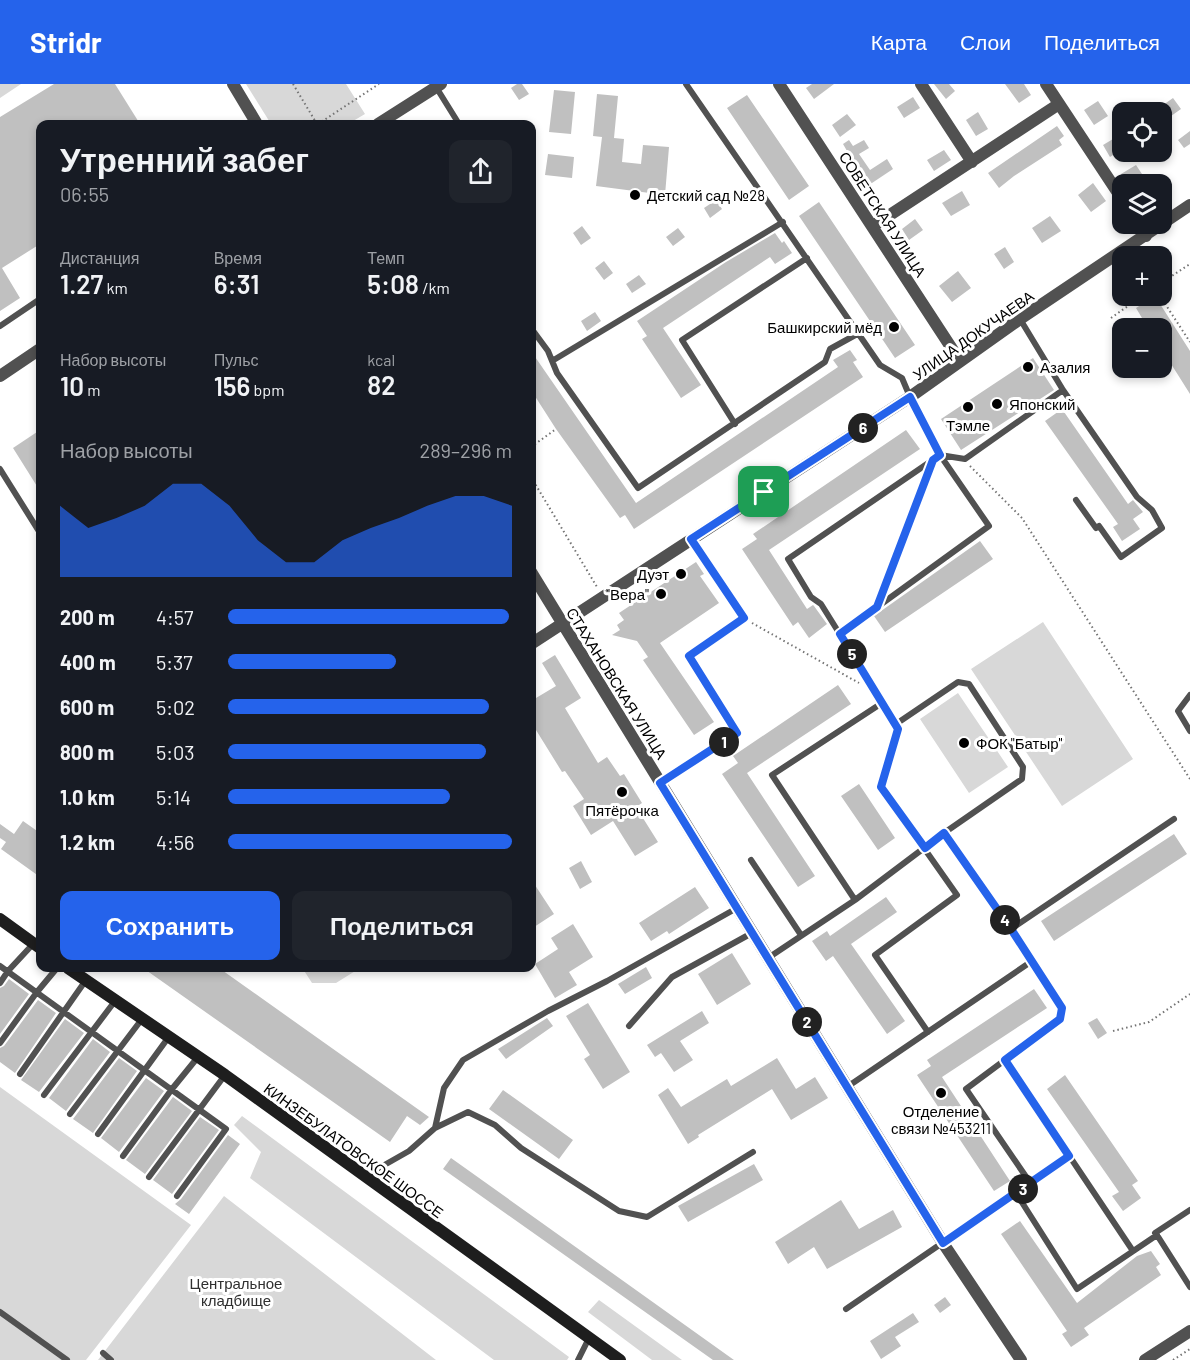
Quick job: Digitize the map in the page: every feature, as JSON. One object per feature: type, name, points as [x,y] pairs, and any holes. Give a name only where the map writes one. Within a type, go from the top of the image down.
[{"type":"main road","points":[[0,919],[36,943]]},
{"type":"main road","name":"КИНЗЕБУЛАТОВСКОЕ ШОССЕ","points":[[74,972],[225,1075],[363,1177],[620,1360]]},
{"type":"street","points":[[233,84],[256,120]]},
{"type":"street","name":"СОВЕТСКАЯ УЛИЦА","points":[[779,84],[960,361]]},
{"type":"street","points":[[921,84],[972,162]]},
{"type":"street","points":[[1046,84],[1112,184]]},
{"type":"street","points":[[384,120],[438,86]]},
{"type":"street","points":[[873,226],[1059,104]]},
{"type":"street","name":"УЛИЦА ДОКУЧАЕВА","points":[[536,641],[910,397],[1020,319],[1190,205]]},
{"type":"street","points":[[0,375],[36,352]]},
{"type":"street","name":"СТАХАНОВСКАЯ УЛИЦА","points":[[536,580],[943,1243],[1021,1360]]},
{"type":"street","points":[[1145,1360],[1190,1331]]},
{"type":"lane","points":[[686,84],[880,365],[902,378],[940,455],[989,526],[840,634]]},
{"type":"lane","points":[[438,86],[457,120]]},
{"type":"lane","points":[[552,361],[783,222]]},
{"type":"lane","points":[[735,424],[682,340],[807,258]]},
{"type":"lane","points":[[0,326],[36,302]]},
{"type":"lane","points":[[1020,319],[1063,390],[1137,497],[1152,510],[1162,528],[1121,557],[1099,526],[1096,528],[1076,500]]},
{"type":"lane","points":[[536,335],[548,351],[557,373],[638,488],[825,362],[830,350],[859,333]]},
{"type":"lane","points":[[928,1032],[875,955],[957,895],[881,787],[898,729],[896,724],[821,604],[811,597],[788,559],[940,455],[966,459],[1063,390]]},
{"type":"lane","points":[[0,469],[36,527]]},
{"type":"lane","points":[[660,783],[737,733],[689,656],[744,618],[691,539]]},
{"type":"lane","points":[[768,957],[855,900],[944,833],[1022,779],[1023,767],[969,684],[958,682],[896,724]]},
{"type":"lane","points":[[1190,695],[1178,711],[1190,731]]},
{"type":"lane","points":[[855,900],[772,775],[882,703]]},
{"type":"lane","points":[[1011,929],[1173,819]]},
{"type":"lane","points":[[944,833],[1011,929],[1062,1008],[1060,1019],[966,1089],[1031,1184]]},
{"type":"lane","points":[[751,860],[801,935]]},
{"type":"lane","points":[[435,1128],[444,1088],[463,1060],[737,908]]},
{"type":"lane","points":[[629,1026],[672,976],[753,933]]},
{"type":"lane","points":[[0,983],[8,971],[36,946]]},
{"type":"lane","points":[[847,1087],[1032,962]]},
{"type":"lane","points":[[0,966],[226,1129],[177,1196]]},
{"type":"lane","points":[[0,1043],[54,972]]},
{"type":"lane","points":[[20,1074],[63,1010],[86,981]]},
{"type":"lane","points":[[44,1095],[115,1001]]},
{"type":"lane","points":[[70,1114],[142,1019]]},
{"type":"lane","points":[[98,1134],[168,1038]]},
{"type":"lane","points":[[123,1156],[198,1057]]},
{"type":"lane","points":[[1005,1060],[1133,1251]]},
{"type":"lane","points":[[149,1177],[225,1075]]},
{"type":"lane","points":[[363,1177],[409,1151],[435,1128],[468,1112],[495,1125],[521,1148],[619,1211],[647,1217],[753,1152]]},
{"type":"lane","points":[[846,1309],[1069,1156]]},
{"type":"lane","points":[[1016,1193],[1077,1289],[1157,1235]]},
{"type":"lane","points":[[1190,1210],[1155,1233],[1190,1287]]},
{"type":"lane","points":[[0,1312],[67,1360]]},
{"type":"lane","points":[[578,1360],[589,1338]]},
{"type":"lane","points":[[103,1353],[111,1360]]},
{"type":"path","points":[[292,84],[315,120]]},
{"type":"path","points":[[324,120],[380,84]]},
{"type":"path","points":[[1172,275],[1190,264]]},
{"type":"path","points":[[1111,318],[1128,306]]},
{"type":"path","points":[[1167,306],[1190,342]]},
{"type":"path","points":[[536,443],[556,429]]},
{"type":"path","points":[[966,459],[974,472],[1022,518],[1190,779]]},
{"type":"path","points":[[877,607],[933,460]]},
{"type":"path","points":[[536,485],[604,597]]},
{"type":"path","points":[[744,618],[875,692]]},
{"type":"path","points":[[1113,1031],[1149,1022],[1190,994]]},
{"type":"path","points":[[1173,1360],[1190,1349]]},
{"type":"green space","points":[[0,84],[21,84],[0,98]]},
{"type":"green space","points":[[246,84],[346,84],[365,114],[355,120],[268,120]]},
{"type":"green space","points":[[1043,622],[1133,759],[1062,806],[971,669]]},
{"type":"green space","name":"ФОК \"Батыр\"","points":[[958,693],[1008,767],[969,793],[920,719]]},
{"type":"green space","points":[[305,972],[354,972],[336,983],[312,983]]},
{"type":"green space","points":[[0,1087],[191,1225],[86,1360],[0,1360]]},
{"type":"green space","points":[[242,1116],[569,1357],[567,1360],[494,1360],[250,1178],[261,1152],[234,1125]]},
{"type":"green space","name":"Центральное кладбище","points":[[224,1196],[436,1360],[98,1360]]},
{"type":"green space","points":[[599,1300],[682,1360],[652,1360],[588,1312]]},
{"type":"building","points":[[54,84],[115,84],[138,120],[36,120],[36,247],[2,268],[20,298],[0,311],[0,117]]},
{"type":"building","points":[[522,84],[529,94],[519,100],[511,88]]},
{"type":"building","points":[[812,84],[834,84],[814,99],[806,88]]},
{"type":"building","points":[[934,84],[949,84],[955,91],[946,99]]},
{"type":"building","points":[[1005,84],[1024,84],[1031,95],[1019,103]]},
{"type":"building","points":[[554,90],[575,92],[571,134],[549,132]]},
{"type":"building","name":"Детский сад №28","points":[[597,94],[618,96],[614,138],[624,139],[622,162],[641,164],[643,145],[669,147],[665,195],[596,186],[602,137],[593,136]]},
{"type":"building","points":[[747,95],[809,186],[789,200],[727,108]]},
{"type":"building","points":[[913,97],[920,108],[904,118],[897,107]]},
{"type":"building","points":[[1173,98],[1181,109],[1172,115],[1172,102],[1167,102]]},
{"type":"building","points":[[1098,101],[1108,116],[1094,125],[1084,110]]},
{"type":"building","points":[[978,112],[988,129],[976,136],[966,120]]},
{"type":"building","points":[[847,114],[856,125],[840,137],[832,125]]},
{"type":"building","points":[[1057,126],[1064,136],[1059,140],[1062,145],[999,188],[988,173]]},
{"type":"building","points":[[1190,131],[1190,144],[1184,148],[1178,140]]},
{"type":"building","points":[[849,140],[853,146],[864,140],[869,148],[859,154],[870,170],[887,159],[893,169],[866,187],[843,144]]},
{"type":"building","points":[[1112,140],[1112,156],[1110,157],[1103,145]]},
{"type":"building","points":[[944,150],[951,160],[934,171],[927,160]]},
{"type":"building","points":[[548,154],[574,157],[572,178],[545,175]]},
{"type":"building","points":[[1136,165],[1142,174],[1121,174]]},
{"type":"building","points":[[1093,183],[1106,201],[1091,212],[1078,195]]},
{"type":"building","points":[[962,191],[970,205],[951,216],[942,203]]},
{"type":"building","points":[[716,200],[722,209],[710,218],[704,208]]},
{"type":"building","points":[[819,202],[915,345],[895,358],[799,216]]},
{"type":"building","points":[[1050,216],[1061,231],[1042,243],[1032,228]]},
{"type":"building","points":[[915,219],[923,230],[909,240],[902,229]]},
{"type":"building","points":[[582,226],[591,238],[581,245],[573,233]]},
{"type":"building","points":[[678,228],[685,237],[673,246],[666,237]]},
{"type":"building","points":[[775,233],[792,253],[775,264],[770,257],[663,328],[701,385],[681,398],[642,339],[647,336],[637,321],[726,262]]},
{"type":"building","points":[[1005,247],[1014,262],[1004,269],[994,254]]},
{"type":"building","points":[[604,261],[613,273],[604,280],[595,268]]},
{"type":"building","points":[[958,271],[971,288],[952,302],[939,286]]},
{"type":"building","points":[[639,275],[646,284],[632,293],[626,284]]},
{"type":"building","points":[[1161,306],[1169,318],[1142,318],[1136,308]]},
{"type":"building","points":[[595,312],[601,321],[587,331],[581,321]]},
{"type":"building","points":[[1172,323],[1190,351],[1190,394],[1172,365]]},
{"type":"building","points":[[850,350],[857,360],[853,362],[863,377],[634,529],[625,515],[620,518],[536,398],[536,358],[636,503],[838,367],[833,360]]},
{"type":"building","name":"Японский","points":[[1033,358],[1054,390],[961,450],[941,419]]},
{"type":"building","points":[[1062,409],[1128,504],[1133,500],[1143,512],[1133,519],[1140,529],[1122,541],[1113,527],[1118,524],[1045,421]]},
{"type":"building","points":[[906,430],[920,449],[769,550],[807,609],[813,605],[827,624],[809,638],[798,622],[793,626],[742,549],[757,539],[753,534]]},
{"type":"building","points":[[36,433],[36,485],[13,448]]},
{"type":"building","points":[[980,541],[993,559],[885,632],[874,616]]},
{"type":"building","points":[[696,562],[704,574],[700,576],[719,603],[660,643],[714,722],[694,735],[643,660],[648,657],[637,641],[612,635],[620,630],[617,625],[624,620],[619,613]]},
{"type":"building","points":[[555,655],[581,698],[565,708],[598,763],[607,757],[620,776],[624,774],[642,803],[636,807],[658,842],[635,856],[613,821],[591,835],[573,806],[584,799],[565,771],[562,772],[536,730],[536,698],[556,686],[542,663]]},
{"type":"building","points":[[838,685],[851,704],[747,773],[815,876],[798,887],[722,774],[738,763],[733,756]]},
{"type":"building","points":[[859,784],[895,838],[878,850],[841,796]]},
{"type":"building","points":[[23,821],[36,830],[36,874],[1,849],[6,842],[0,838],[0,824],[14,834]]},
{"type":"building","points":[[1174,834],[1187,854],[1054,941],[1041,921]]},
{"type":"building","points":[[581,861],[592,882],[580,889],[569,868]]},
{"type":"building","points":[[536,887],[554,914],[536,926]]},
{"type":"building","points":[[695,887],[709,908],[669,934],[667,931],[651,941],[639,923]]},
{"type":"building","points":[[886,897],[897,912],[851,944],[905,1021],[887,1034],[833,956],[826,961],[812,941],[827,931],[830,936]]},
{"type":"building","points":[[573,924],[593,957],[569,972],[577,985],[555,998],[536,966],[536,963],[558,949],[551,938]]},
{"type":"building","points":[[732,953],[751,984],[717,1005],[698,974]]},
{"type":"building","points":[[646,967],[652,978],[625,994],[618,984]]},
{"type":"building","points":[[149,972],[225,972],[429,1117],[420,1125],[407,1116],[390,1142]]},
{"type":"building","points":[[9,979],[29,994],[0,1034],[0,988]]},
{"type":"building","points":[[1034,989],[1047,1008],[942,1077],[1010,1181],[994,1191],[917,1075],[931,1066],[927,1060]]},
{"type":"building","points":[[38,1000],[56,1013],[15,1073],[0,1062],[0,1048],[4,1046]]},
{"type":"building","points":[[588,1003],[630,1072],[603,1089],[584,1059],[590,1055],[566,1016]]},
{"type":"building","points":[[702,1011],[709,1023],[680,1041],[693,1060],[674,1072],[661,1053],[655,1057],[647,1045]]},
{"type":"building","points":[[547,1018],[553,1026],[506,1059],[498,1049]]},
{"type":"building","points":[[1097,1018],[1107,1033],[1098,1039],[1088,1023]]},
{"type":"building","points":[[65,1019],[84,1033],[39,1092],[21,1080]]},
{"type":"building","points":[[93,1039],[110,1052],[66,1111],[49,1098]]},
{"type":"building","points":[[119,1058],[137,1071],[93,1133],[73,1119]]},
{"type":"building","points":[[777,1058],[796,1089],[815,1077],[828,1098],[791,1120],[772,1089],[698,1135],[699,1137],[688,1144],[658,1095],[668,1088],[681,1107],[727,1079],[731,1086]]},
{"type":"building","points":[[1065,1075],[1138,1181],[1132,1185],[1141,1198],[1123,1211],[1112,1196],[1119,1192],[1047,1089]]},
{"type":"building","points":[[146,1078],[164,1091],[119,1152],[101,1138]]},
{"type":"building","points":[[503,1090],[573,1140],[559,1159],[489,1109]]},
{"type":"building","points":[[173,1097],[192,1111],[145,1174],[126,1160]]},
{"type":"building","points":[[200,1117],[219,1130],[172,1194],[153,1180]]},
{"type":"building","points":[[228,1135],[240,1144],[189,1214],[175,1204]]},
{"type":"building","points":[[451,1158],[734,1360],[713,1360],[443,1169]]},
{"type":"building","points":[[754,1164],[763,1180],[688,1222],[678,1206]]},
{"type":"building","points":[[841,1200],[859,1229],[893,1210],[902,1227],[827,1269],[814,1247],[788,1264],[775,1242]]},
{"type":"building","points":[[1020,1221],[1077,1303],[1137,1256],[1151,1251],[1160,1264],[1156,1267],[1161,1275],[1084,1328],[1089,1335],[1071,1347],[1062,1334],[1067,1331],[1001,1234]]},
{"type":"building","points":[[945,1297],[951,1305],[940,1313],[934,1305]]},
{"type":"building","points":[[913,1313],[919,1322],[895,1337],[901,1346],[881,1359],[870,1341]]},
{"type":"place","name":"Детский сад №28","points":[[635,195]]},
{"type":"place","name":"Башкирский мёд","points":[[894,327]]},
{"type":"place","name":"Азалия","points":[[1028,367]]},
{"type":"place","name":"Японский","points":[[997,404]]},
{"type":"place","name":"Тэмле","points":[[968,407]]},
{"type":"place","name":"Дуэт","points":[[681,574]]},
{"type":"place","name":"\"Вера\"","points":[[661,594]]},
{"type":"place","name":"ФОК \"Батыр\"","points":[[964,743]]},
{"type":"place","name":"Пятёрочка","points":[[622,792]]},
{"type":"place","name":"Отделение связи №453211","points":[[941,1093]]},
{"type":"route","points":[[910,397],[940,455],[933,460],[877,607],[840,634],[898,729],[881,787],[925,848],[944,833],[1011,929],[1062,1008],[1060,1019],[1005,1060],[1069,1156],[943,1243],[660,783],[737,733],[689,656],[744,618],[691,539],[764,492],[910,397]]}]
